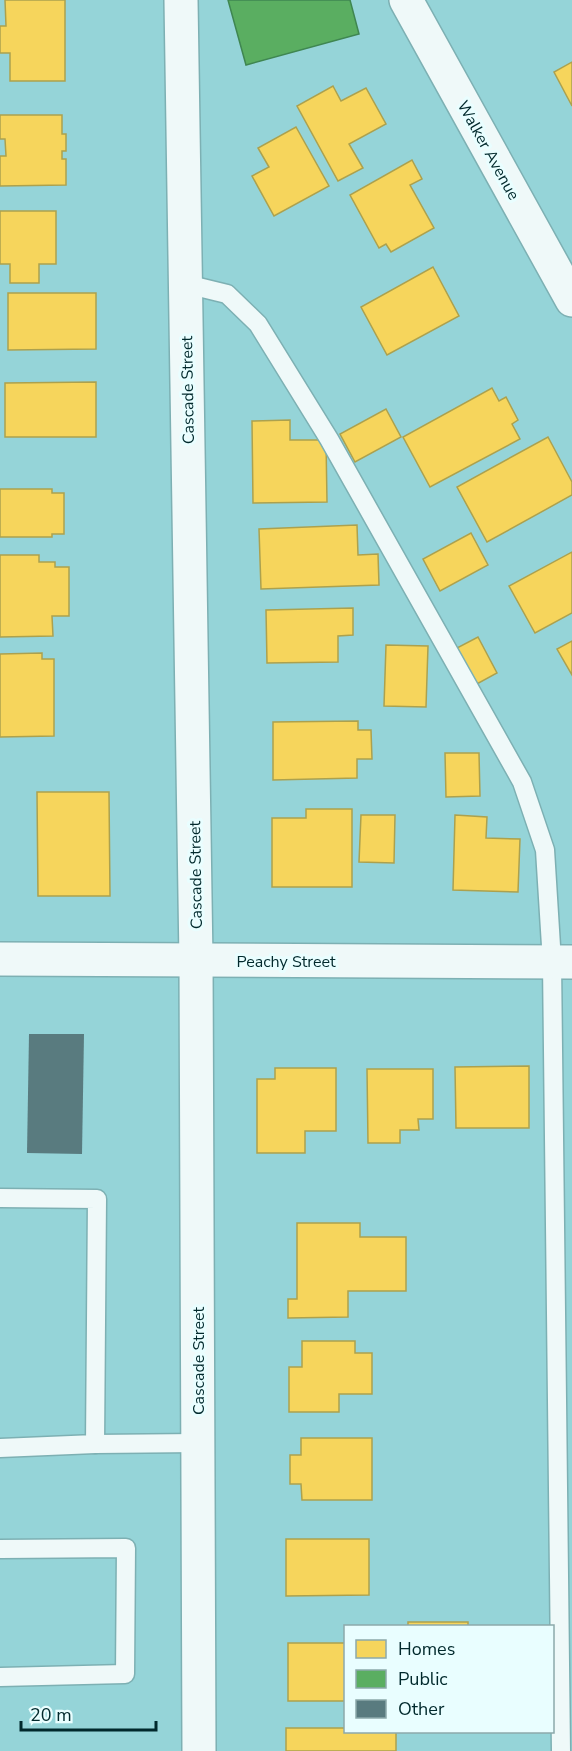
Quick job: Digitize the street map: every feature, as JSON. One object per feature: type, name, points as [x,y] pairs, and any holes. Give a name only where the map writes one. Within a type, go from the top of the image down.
[{"type":"street","name":"Cascade Street","points":[[181,0],[196,960],[199,1751]]},
{"type":"street","name":"Walker Avenue","points":[[406,0],[572,300]]},
{"type":"street","name":"Peachy Street","points":[[0,959],[562,962]]},
{"type":"lane","points":[[186,284],[227,294],[258,324],[329,439],[522,782],[545,850],[562,962],[561,1751]]},
{"type":"lane","points":[[0,1198],[97,1199],[95,1444]]},
{"type":"lane","points":[[0,1448],[198,1443]]},
{"type":"lane","points":[[0,1549],[126,1548],[125,1674],[0,1677]]},
{"type":"building: Homes","points":[[5,0],[65,0],[65,81],[10,81],[10,53],[0,53],[0,26],[6,26]]},
{"type":"building: Homes","points":[[572,62],[572,106],[554,72]]},
{"type":"building: Homes","points":[[333,86],[341,101],[366,88],[386,124],[349,144],[363,168],[338,181],[297,106]]},
{"type":"building: Homes","points":[[0,115],[62,115],[62,134],[66,134],[66,151],[62,151],[62,159],[66,159],[66,185],[0,186],[0,156],[6,156],[5,139],[0,139]]},
{"type":"building: Homes","points":[[296,127],[329,186],[274,216],[252,176],[269,167],[258,148]]},
{"type":"building: Homes","points":[[412,160],[422,179],[410,185],[434,228],[391,252],[386,244],[379,248],[350,195]]},
{"type":"building: Homes","points":[[0,211],[56,211],[56,264],[39,264],[39,283],[10,283],[10,264],[0,264]]},
{"type":"building: Homes","points":[[433,267],[459,316],[387,355],[361,307]]},
{"type":"building: Homes","points":[[8,293],[96,293],[96,349],[8,350]]},
{"type":"building: Homes","points":[[96,382],[96,437],[5,437],[5,383]]},
{"type":"building: Homes","points":[[492,388],[499,401],[506,397],[518,420],[512,424],[520,439],[430,487],[403,437]]},
{"type":"building: Homes","points":[[386,409],[401,437],[355,462],[340,434]]},
{"type":"building: Homes","points":[[290,420],[290,440],[326,440],[327,502],[253,503],[252,421]]},
{"type":"building: Homes","points":[[548,437],[572,482],[572,495],[487,542],[457,487]]},
{"type":"building: Homes","points":[[0,489],[52,489],[52,493],[64,493],[64,534],[52,534],[52,537],[0,537]]},
{"type":"building: Homes","points":[[357,525],[358,555],[378,554],[379,585],[261,589],[259,529]]},
{"type":"building: Homes","points":[[471,533],[488,565],[440,591],[423,559]]},
{"type":"building: Homes","points":[[572,552],[572,613],[535,633],[509,586]]},
{"type":"building: Homes","points":[[0,555],[39,555],[39,562],[55,562],[55,567],[69,567],[69,616],[52,616],[53,636],[0,637]]},
{"type":"building: Homes","points":[[353,608],[353,635],[338,636],[338,662],[267,663],[266,610]]},
{"type":"building: Homes","points":[[478,637],[497,673],[475,685],[455,649]]},
{"type":"building: Homes","points":[[572,641],[572,675],[557,649]]},
{"type":"building: Homes","points":[[386,645],[428,646],[426,707],[384,706]]},
{"type":"building: Homes","points":[[42,653],[42,659],[54,659],[54,736],[0,737],[0,654]]},
{"type":"building: Homes","points":[[358,721],[358,730],[371,730],[372,759],[357,759],[357,778],[273,780],[273,722]]},
{"type":"building: Homes","points":[[445,753],[479,753],[480,796],[446,797]]},
{"type":"building: Homes","points":[[37,792],[109,792],[110,896],[38,896]]},
{"type":"building: Homes","points":[[306,809],[352,809],[352,887],[272,887],[272,818],[306,818]]},
{"type":"building: Homes","points":[[361,815],[395,815],[394,863],[359,862]]},
{"type":"building: Homes","points":[[455,815],[487,817],[486,838],[520,839],[518,892],[453,890]]},
{"type":"building: Homes","points":[[529,1066],[529,1128],[456,1128],[455,1067]]},
{"type":"building: Homes","points":[[275,1068],[336,1068],[336,1131],[305,1131],[305,1153],[257,1153],[257,1079],[275,1079]]},
{"type":"building: Homes","points":[[367,1069],[433,1069],[433,1119],[418,1119],[419,1130],[400,1130],[400,1143],[368,1143]]},
{"type":"building: Homes","points":[[297,1223],[360,1223],[360,1237],[406,1237],[406,1291],[348,1291],[348,1317],[288,1318],[288,1299],[297,1299]]},
{"type":"building: Homes","points":[[302,1341],[355,1341],[355,1353],[372,1353],[372,1394],[339,1394],[339,1412],[289,1412],[289,1367],[302,1367]]},
{"type":"building: Homes","points":[[301,1438],[372,1438],[372,1500],[302,1500],[301,1484],[290,1484],[290,1455],[301,1455]]},
{"type":"building: Homes","points":[[286,1539],[369,1539],[369,1595],[286,1596]]},
{"type":"building: Homes","points":[[408,1622],[468,1622],[468,1625],[408,1625]]},
{"type":"building: Homes","points":[[288,1643],[344,1643],[344,1701],[288,1701]]},
{"type":"building: Homes","points":[[286,1728],[344,1728],[344,1733],[396,1733],[396,1751],[286,1751]]},
{"type":"building: Public","points":[[228,0],[350,0],[359,34],[246,65]]},
{"type":"building: Other","points":[[29,1034],[84,1034],[82,1154],[27,1153]]}]
